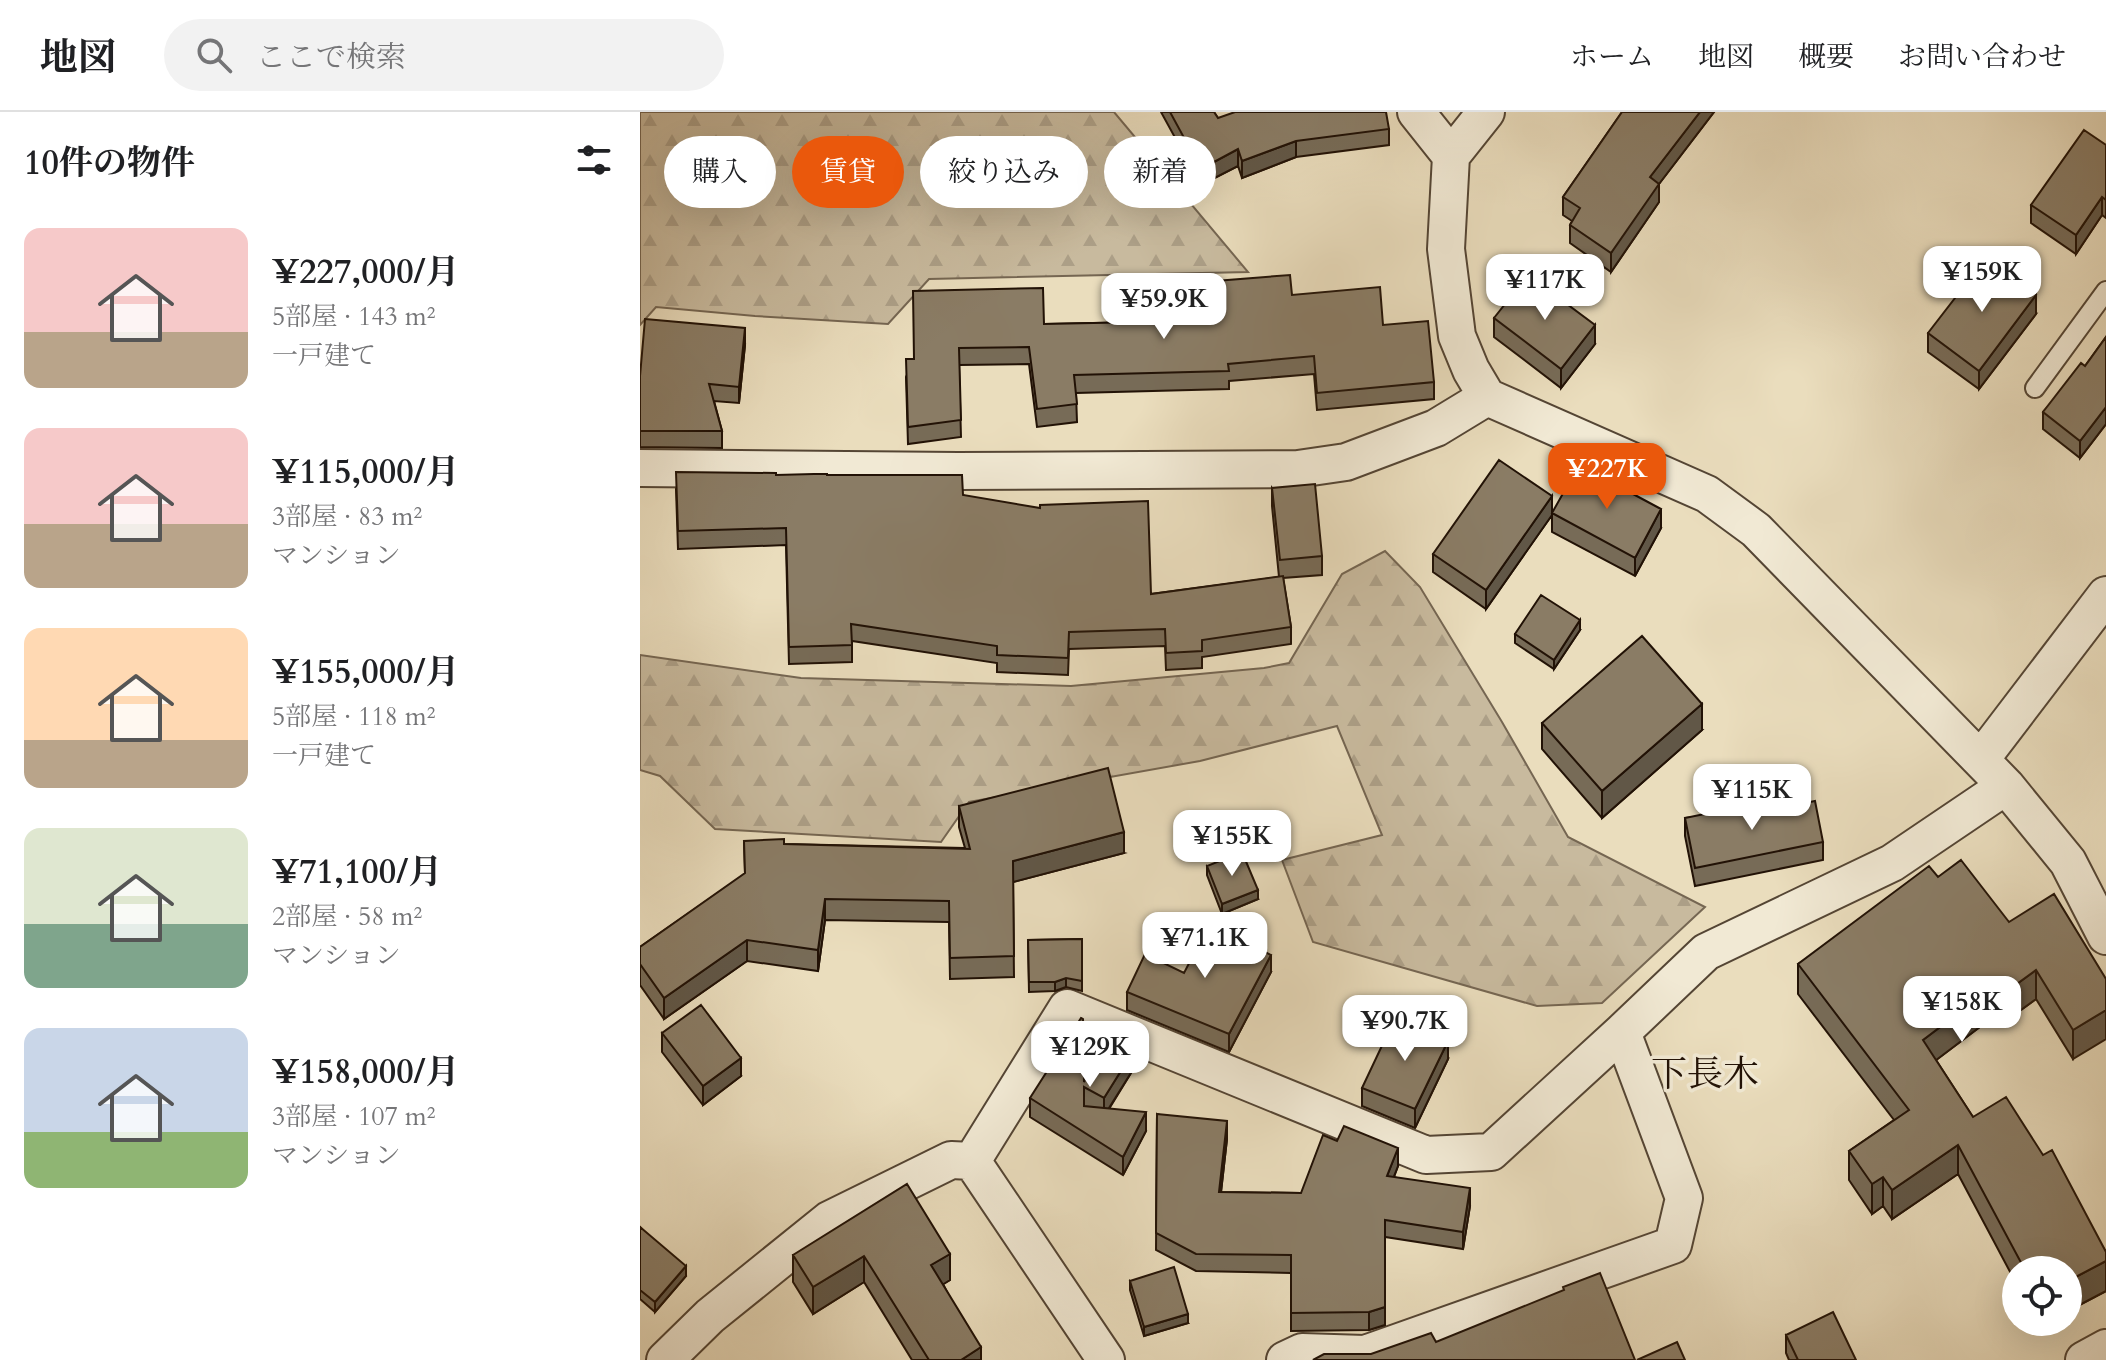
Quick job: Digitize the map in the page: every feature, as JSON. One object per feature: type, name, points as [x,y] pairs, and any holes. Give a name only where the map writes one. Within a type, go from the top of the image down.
[{"type":"street","points":[[1416,112],[1451,156]]},
{"type":"street","points":[[1486,112],[1451,156],[1446,249],[1457,336],[1471,370],[1487,397],[1707,494],[1756,530],[2006,786],[2068,862],[2106,936]]},
{"type":"street","points":[[640,468],[942,471],[1298,469],[1346,462],[1436,428],[1487,397]]},
{"type":"street","points":[[1981,759],[2106,595]]},
{"type":"street","points":[[972,1161],[1067,1008],[1426,1155],[1491,1152],[1706,952],[1892,863],[2006,786]]},
{"type":"street","points":[[1285,1360],[1302,1352],[1367,1357],[1673,1245],[1684,1198],[1622,1032]]},
{"type":"street","points":[[665,1360],[710,1316],[829,1220],[951,1160],[972,1161]]},
{"type":"street","points":[[972,1161],[1106,1360]]},
{"type":"street","points":[[2084,1360],[2106,1348]]},
{"type":"lane","points":[[2035,388],[2106,291]]},
{"type":"green space","points":[[640,112],[1114,112],[1134,136],[1104,136],[1104,208],[1194,208],[1248,272],[929,279],[888,324],[656,307],[640,325]]},
{"type":"green space","points":[[1385,551],[1420,587],[1568,837],[1705,907],[1602,1003],[1537,1006],[1313,942],[1282,860],[1382,835],[1337,726],[1200,761],[969,802],[941,842],[715,829],[660,776],[640,770],[640,655],[801,678],[1071,686],[1264,668],[1289,663],[1342,574]]},
{"type":"building","points":[[1170,112],[1214,112],[1218,118],[1235,112],[1386,112],[1389,129],[1296,141],[1242,161],[1238,149],[1216,161],[1216,136],[1183,136]]},
{"type":"building","points":[[1622,112],[1700,112],[1650,177],[1659,184],[1611,253],[1570,225],[1580,208],[1563,197]]},
{"type":"building","points":[[2084,130],[2106,145],[2106,200],[2102,197],[2076,235],[2031,205]]},
{"type":"building","points":[[1986,258],[2036,295],[1979,371],[1928,333]]},
{"type":"building","points":[[1290,275],[1292,295],[1380,287],[1383,325],[1428,321],[1434,382],[1317,393],[1314,356],[1228,364],[1229,371],[1074,375],[1077,404],[1037,409],[1029,347],[959,348],[961,420],[908,427],[906,359],[914,359],[913,291],[1043,288],[1044,324],[1193,321],[1190,283]]},
{"type":"building","points":[[1528,275],[1595,325],[1561,369],[1494,318]]},
{"type":"building","points":[[645,319],[745,328],[739,387],[709,384],[722,431],[640,431],[640,376]]},
{"type":"building","points":[[2106,337],[2106,407],[2080,441],[2043,412],[2081,363],[2085,366]]},
{"type":"building","points":[[1499,460],[1552,496],[1486,590],[1433,554]]},
{"type":"building","points":[[1579,465],[1661,509],[1635,558],[1552,513]]},
{"type":"building","points":[[676,472],[962,475],[963,495],[1040,508],[1040,505],[1148,501],[1151,594],[1283,576],[1291,627],[1202,640],[1202,651],[1166,653],[1165,629],[1069,632],[1068,658],[997,655],[997,646],[851,624],[852,645],[789,647],[786,528],[678,531]]},
{"type":"building","points":[[1315,484],[1322,556],[1280,560],[1272,488]]},
{"type":"building","points":[[1541,595],[1580,620],[1554,660],[1515,634]]},
{"type":"building","points":[[1642,636],[1702,704],[1602,791],[1542,723]]},
{"type":"building","points":[[1108,768],[1124,832],[1013,861],[1014,956],[950,958],[949,901],[825,899],[818,950],[747,940],[664,998],[640,964],[640,947],[745,873],[744,841],[784,839],[784,844],[970,849],[959,806]]},
{"type":"building","points":[[1768,801],[1771,810],[1815,801],[1823,842],[1695,868],[1685,818]]},
{"type":"building","points":[[1242,852],[1258,890],[1222,904],[1207,866]]},
{"type":"building","points":[[1961,860],[2009,922],[2054,894],[2106,979],[2106,1010],[2073,1030],[2036,970],[2003,994],[1997,984],[1923,1040],[1973,1117],[2006,1097],[2043,1155],[2052,1150],[2106,1252],[2106,1261],[2082,1274],[2082,1256],[2017,1256],[1958,1145],[1892,1190],[1883,1177],[1872,1184],[1849,1151],[1909,1110],[1798,964],[1929,866],[1938,877]]},
{"type":"building","points":[[1210,923],[1271,955],[1229,1034],[1127,992],[1145,954],[1184,973]]},
{"type":"building","points":[[1082,939],[1082,981],[1066,978],[1055,982],[1029,982],[1028,940]]},
{"type":"building","points":[[701,1005],[741,1058],[703,1086],[662,1033]]},
{"type":"building","points":[[1396,1016],[1448,1041],[1415,1109],[1362,1088]]},
{"type":"building","points":[[1081,1018],[1084,1082],[1109,1029],[1139,1042],[1104,1098],[1084,1087],[1084,1106],[1146,1112],[1123,1157],[1030,1098]]},
{"type":"building","points":[[1157,1114],[1227,1121],[1219,1192],[1301,1193],[1323,1135],[1337,1141],[1344,1126],[1398,1148],[1387,1176],[1470,1188],[1463,1232],[1385,1220],[1385,1307],[1369,1312],[1291,1313],[1291,1255],[1196,1254],[1156,1233]]},
{"type":"building","points":[[907,1184],[950,1254],[931,1265],[981,1347],[961,1360],[929,1360],[864,1256],[813,1287],[793,1255]]},
{"type":"building","points":[[640,1227],[686,1266],[655,1302],[640,1290]]},
{"type":"building","points":[[1174,1267],[1188,1314],[1144,1327],[1130,1281]]},
{"type":"building","points":[[1600,1273],[1635,1360],[1313,1360],[1324,1354],[1371,1354],[1431,1333],[1436,1342]]},
{"type":"building","points":[[1833,1312],[1856,1360],[1798,1360],[1786,1335]]},
{"type":"building","points":[[1677,1342],[1685,1360],[1637,1360]]},
{"type":"district","name":"下長木","points":[[1705,1073]]}]
